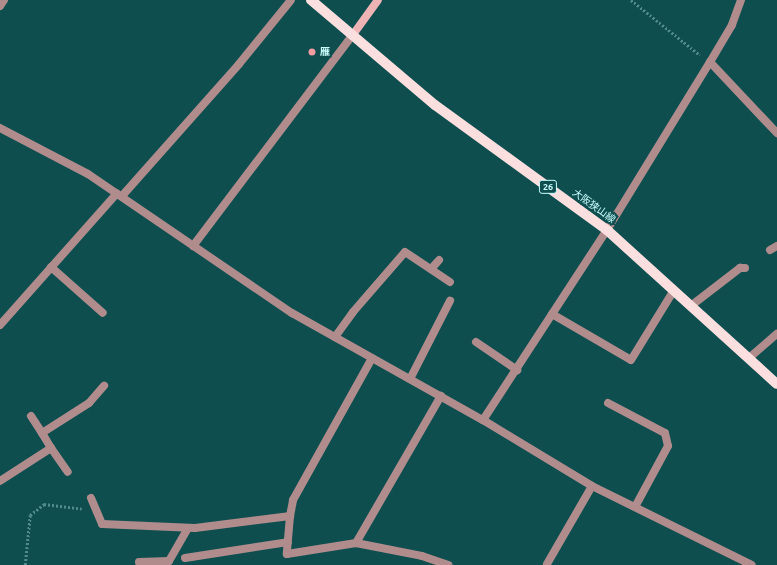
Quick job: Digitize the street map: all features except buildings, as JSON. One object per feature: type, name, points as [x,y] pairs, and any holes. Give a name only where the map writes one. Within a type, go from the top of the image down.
[{"type":"main road","name":"大阪狭山線","points":[[311,0],[435,105],[607,230],[692,305],[777,384]]},
{"type":"main road","points":[[352,36],[378,0]]},
{"type":"street","points":[[0,6],[4,0]]},
{"type":"street","points":[[0,325],[51,267],[239,64],[291,0]]},
{"type":"street","points":[[483,420],[607,230],[732,25],[741,0]]},
{"type":"street","points":[[193,246],[352,36]]},
{"type":"street","points":[[710,62],[777,132]]},
{"type":"street","points":[[0,128],[54,155],[120,194],[193,246],[292,313],[483,420],[592,486],[752,565]]},
{"type":"street","points":[[335,337],[353,312],[405,252],[450,282]]},
{"type":"street","points":[[431,269],[438,260]]},
{"type":"street","points":[[51,267],[103,313]]},
{"type":"street","points":[[692,305],[740,268],[745,268]]},
{"type":"street","points":[[552,314],[631,360],[674,290]]},
{"type":"street","points":[[410,379],[450,301]]},
{"type":"street","points":[[749,358],[777,334]]},
{"type":"street","points":[[476,342],[517,370]]},
{"type":"street","points":[[372,358],[293,500],[290,516],[287,554],[356,543],[422,556],[448,565]]},
{"type":"street","points":[[42,433],[92,406],[104,386]]},
{"type":"street","points":[[356,543],[441,396]]},
{"type":"street","points":[[608,403],[665,432],[668,446],[635,507]]},
{"type":"street","points":[[31,416],[68,472]]},
{"type":"street","points":[[0,481],[51,448]]},
{"type":"street","points":[[547,564],[592,486]]},
{"type":"street","points":[[91,498],[102,524],[188,528],[290,516]]},
{"type":"street","points":[[139,562],[169,561],[188,528]]},
{"type":"street","points":[[185,558],[288,542]]},
{"type":"path","points":[[631,0],[710,62]]},
{"type":"path","points":[[25,565],[30,515],[44,504],[96,511]]},
{"type":"place","name":"雁","points":[[312,52]]}]
